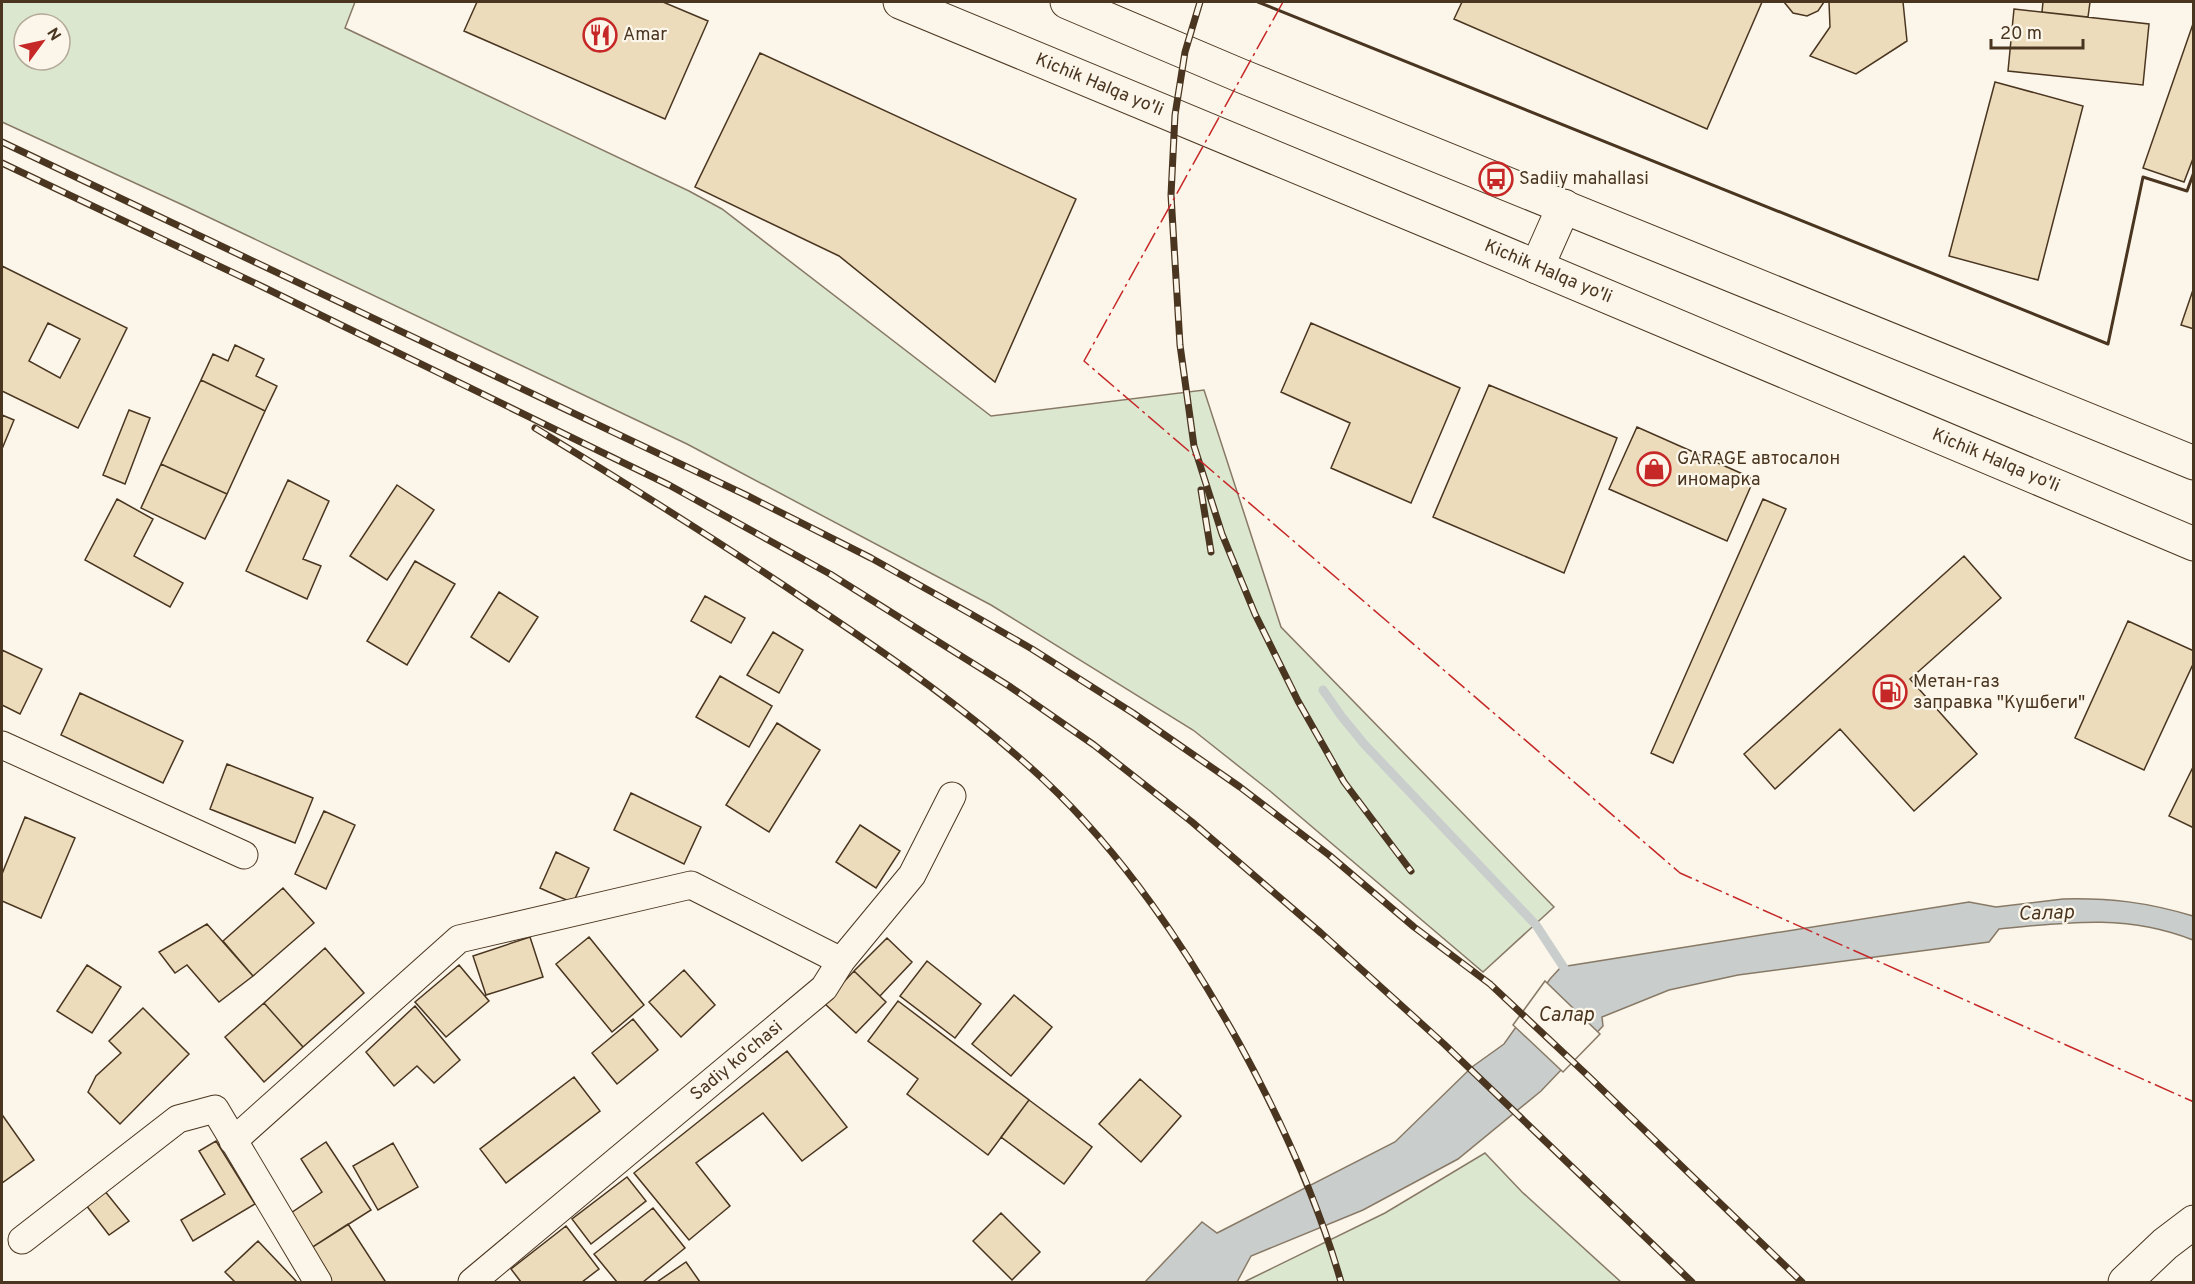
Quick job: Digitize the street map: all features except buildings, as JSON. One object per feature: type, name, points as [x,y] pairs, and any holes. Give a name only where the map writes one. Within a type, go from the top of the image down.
[{"type":"highway","name":"Kichik Halqa yo'li","points":[[900,2],[1537,267],[2193,544]]},
{"type":"highway","points":[[1067,2],[1239,75],[2193,463]]},
{"type":"highway","points":[[1537,267],[1564,206]]},
{"type":"highway","points":[[2125,1282],[2165,1244],[2193,1222]]},
{"type":"street","points":[[2,745],[244,855]]},
{"type":"street","name":"Sadiy ko'chasi","points":[[472,1282],[824,988],[842,961],[912,874],[952,796]]},
{"type":"street","points":[[232,1141],[459,939],[691,885],[842,961]]},
{"type":"street","points":[[22,1240],[178,1119],[215,1109],[318,1282]]},
{"type":"green space","points":[[2,2],[355,2],[345,28],[689,191],[722,209],[991,416],[1204,390],[1281,627],[1554,907],[1483,972],[1270,791],[1193,730],[991,605],[687,444],[185,206],[2,122]]},
{"type":"green space","points":[[1485,1153],[1522,1192],[1621,1282],[1244,1282],[1385,1213]]},
{"type":"water","name":"Салар","points":[[2063,899],[2128,902],[2160,907],[2193,916],[2193,940],[2145,926],[2121,923],[2024,926],[1999,929],[1989,942],[1738,975],[1669,990],[1602,1017],[1603,1026],[1541,1091],[1458,1159],[1363,1210],[1251,1256],[1237,1282],[1145,1282],[1202,1222],[1217,1233],[1395,1142],[1472,1067],[1504,1044],[1561,967],[1969,902],[1996,907]]},
{"type":"pier","points":[[1545,981],[1600,1034],[1563,1072],[1513,1025]]},
{"type":"waterway","points":[[1323,690],[1365,745],[1536,925],[1570,977]]},
{"type":"railway","points":[[1200,2],[1185,52],[1175,115],[1171,195],[1180,345],[1194,446],[1222,534],[1255,614],[1298,701],[1344,782],[1411,871]]},
{"type":"railway","points":[[2,142],[748,496],[871,558],[1032,649],[1133,713],[1240,787],[1329,855],[1414,927],[1490,984],[1802,1282]]},
{"type":"railway","points":[[2,163],[263,287],[669,485],[830,574],[1009,686],[1094,745],[1192,822],[1321,933],[1444,1044],[1692,1282]]},
{"type":"railway","points":[[535,428],[740,557],[899,664],[988,731],[1073,809],[1101,839],[1152,904],[1197,972],[1239,1043],[1297,1160],[1321,1220],[1341,1282]]},
{"type":"railway","points":[[1201,490],[1211,552]]},
{"type":"wall","points":[[1258,2],[2108,344],[2143,177],[2187,191],[2194,172]]},
{"type":"power","points":[[1283,2],[1084,361],[1680,873],[2194,1102]]},
{"type":"place","name":"Amar","points":[[600,35]]},
{"type":"place","name":"Sadiiy mahallasi","points":[[1496,179]]},
{"type":"place","name":"GARAGE автосалон иномарка","points":[[1654,469]]},
{"type":"place","name":"Метан-газ заправка \"Кушбеги\"","points":[[1890,692]]}]
